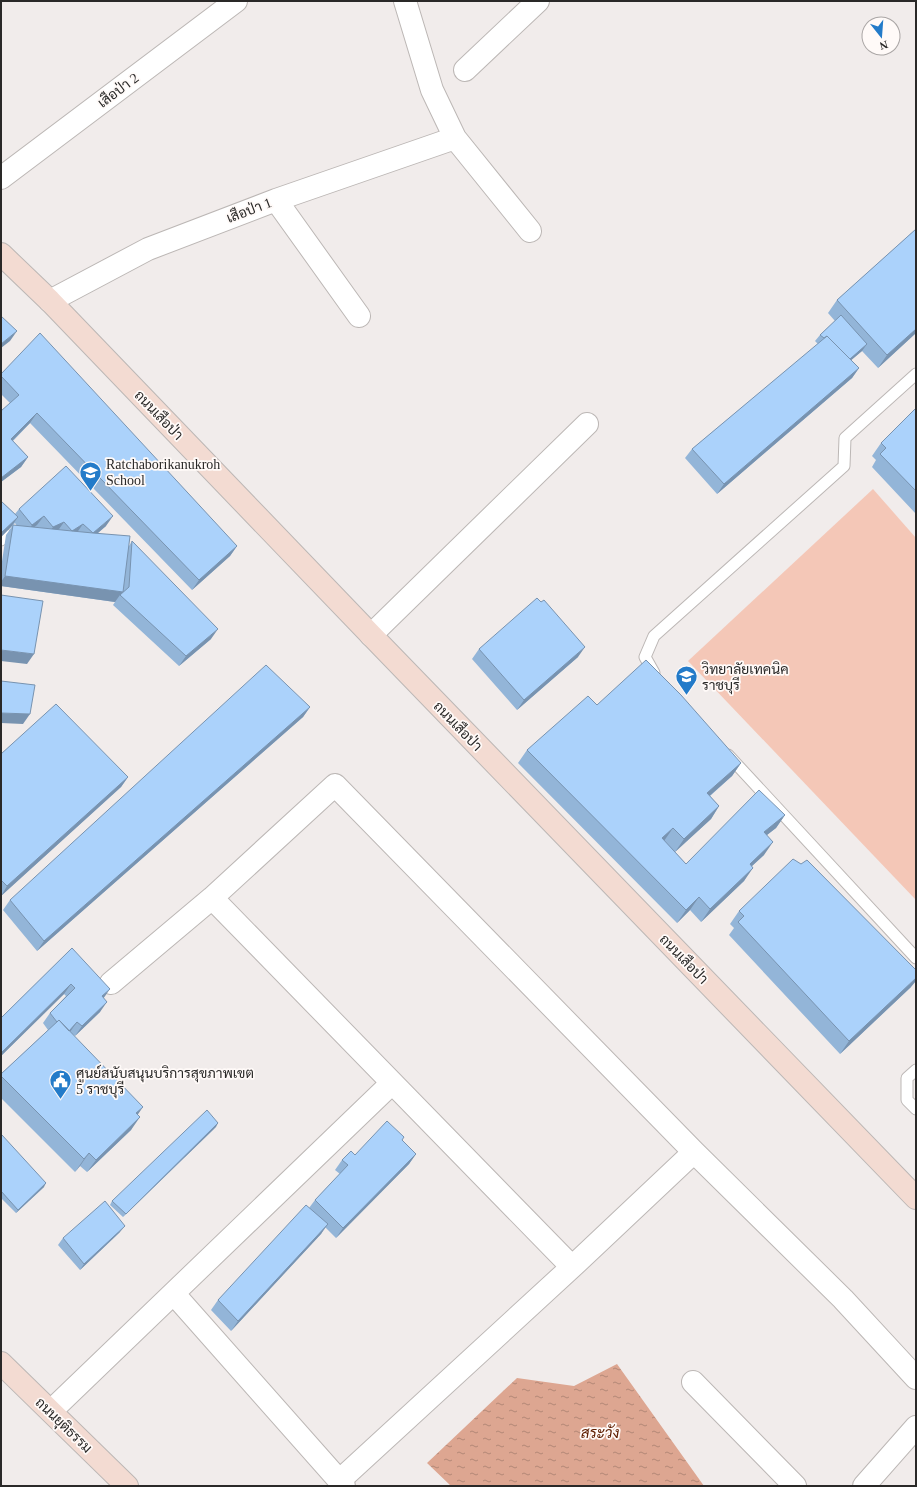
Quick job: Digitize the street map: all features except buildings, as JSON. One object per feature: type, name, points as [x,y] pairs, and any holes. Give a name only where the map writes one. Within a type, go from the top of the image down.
[{"type":"street","name":"เสือป่า 2","points":[[1,178],[236,1]]},
{"type":"street","points":[[405,1],[432,90],[455,138],[530,231]]},
{"type":"street","points":[[465,70],[538,1]]},
{"type":"street","name":"เสือป่า 1","points":[[50,301],[148,249],[276,200],[455,138]]},
{"type":"street","points":[[276,200],[359,316]]},
{"type":"street","name":"ถนนเสือป่า","points":[[1,254],[50,301],[916,1198]]},
{"type":"street","points":[[371,635],[587,424]]},
{"type":"street","points":[[111,983],[212,898],[334,785],[694,1152],[842,1299],[916,1378]]},
{"type":"street","points":[[212,898],[572,1267]]},
{"type":"street","points":[[51,1411],[392,1083]]},
{"type":"street","points":[[174,1294],[341,1483],[694,1152]]},
{"type":"street","name":"ถนนยุติธรรม","points":[[2,1367],[51,1411],[128,1486]]},
{"type":"street","points":[[693,1382],[794,1486]]},
{"type":"street","points":[[864,1486],[916,1427]]},
{"type":"lane","points":[[658,680],[645,657],[654,636],[844,466],[845,438],[916,374]]},
{"type":"lane","points":[[722,749],[916,958]]},
{"type":"lane","points":[[916,1070],[907,1078],[907,1100],[916,1110]]},
{"type":"shaded area","points":[[873,489],[916,538],[916,900],[688,661]]},
{"type":"water","name":"สระวัง","points":[[617,1364],[704,1486],[451,1486],[427,1463],[517,1378],[574,1386]]},
{"type":"place","name":"Ratchaborikanukroh School","points":[[91,492]]},
{"type":"place","name":"วิทยาลัยเทคนิค ราชบุรี","points":[[687,696]]},
{"type":"place","name":"ศูนย์สนับสนุนบริการสุขภาพเขต 5 ราชบุรี","points":[[60,1100]]}]
